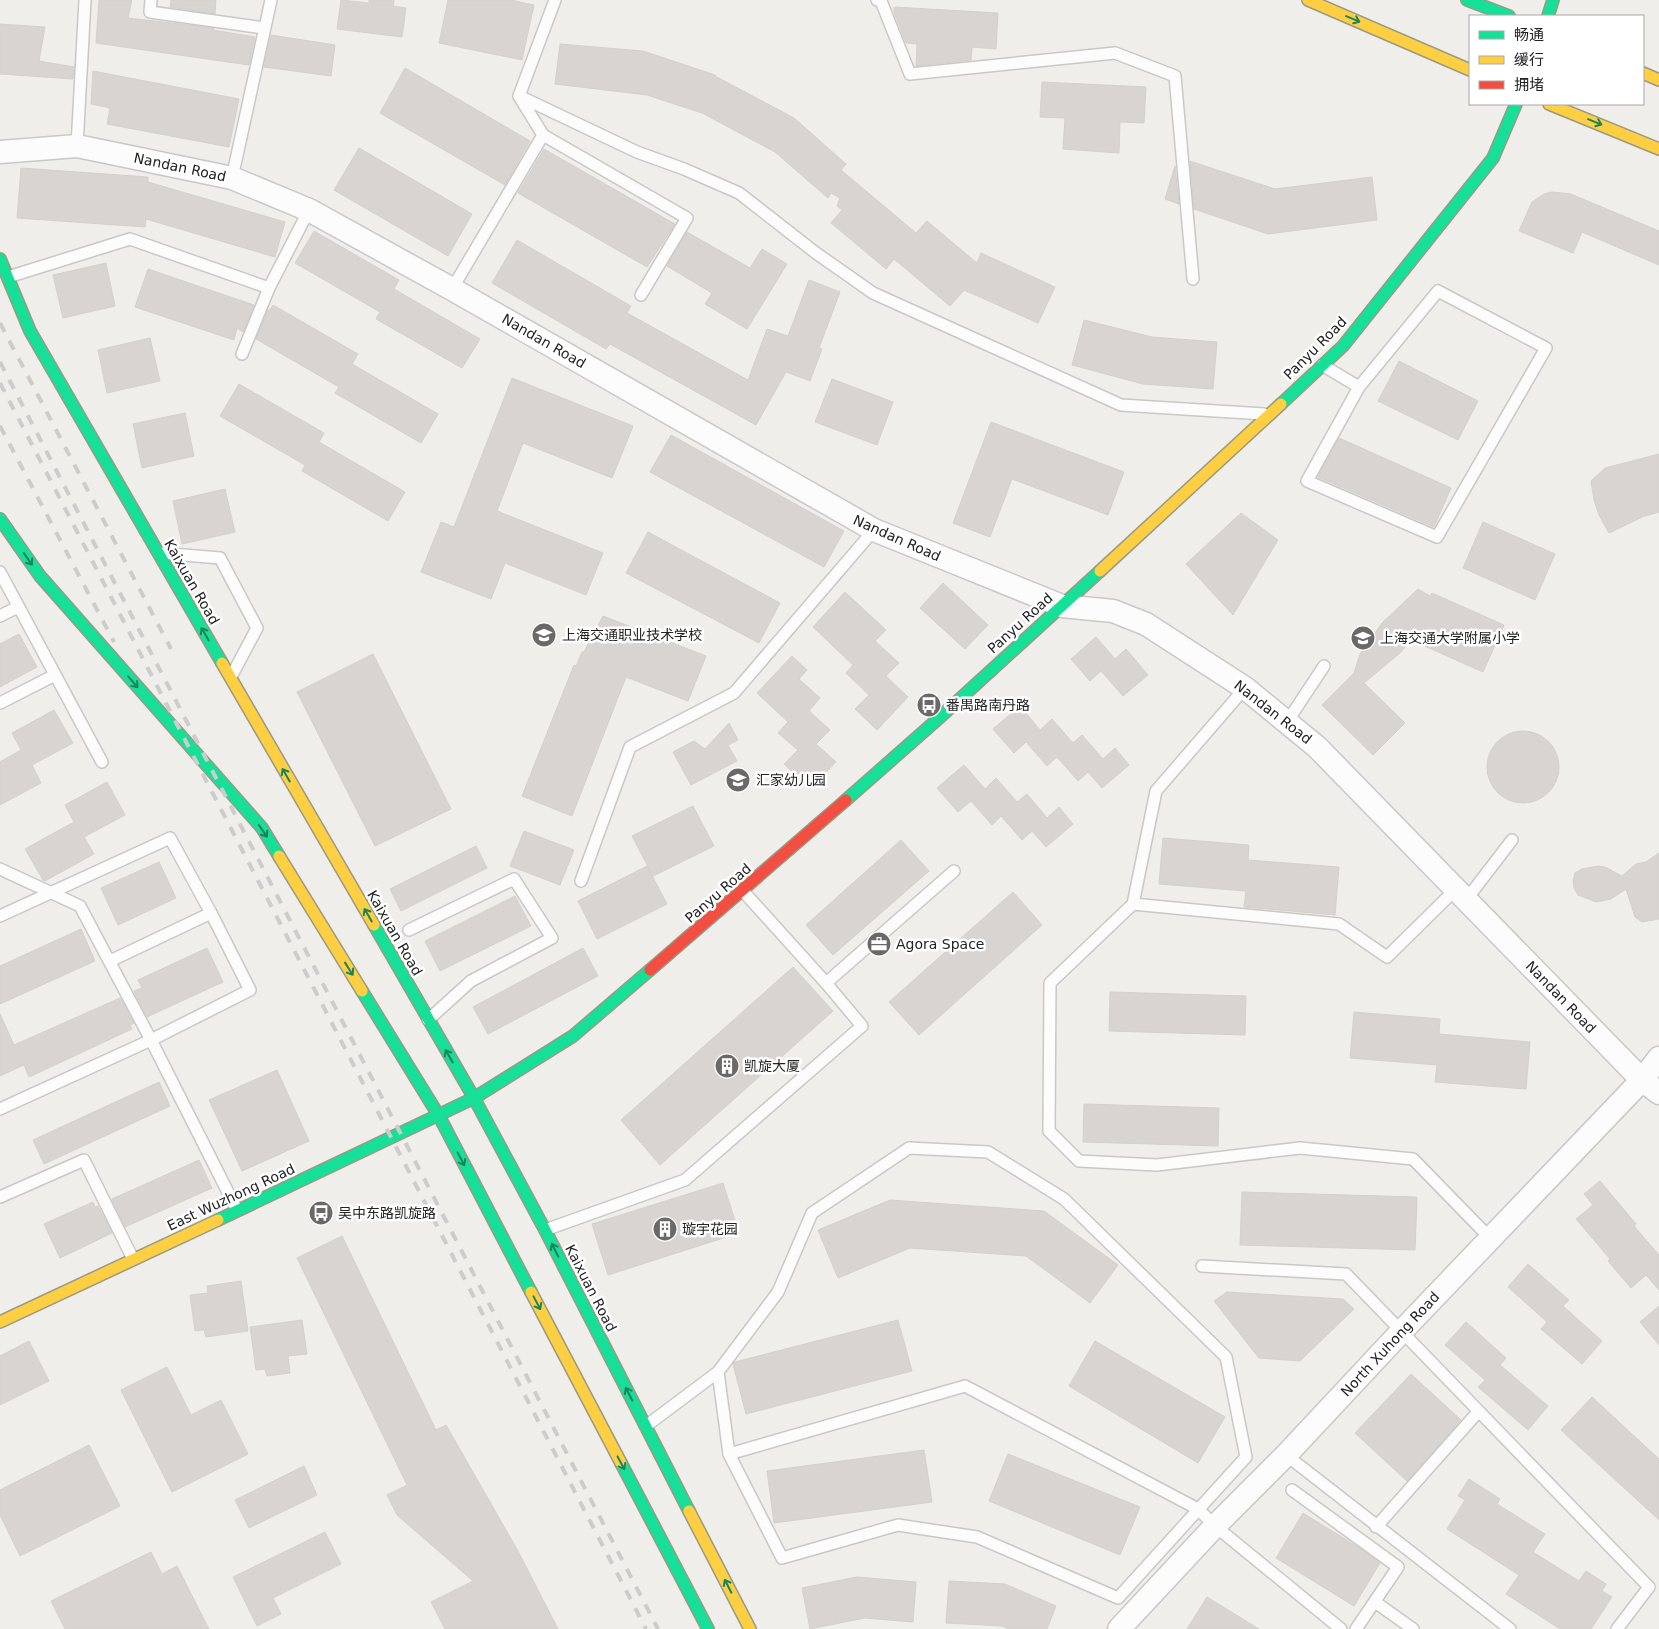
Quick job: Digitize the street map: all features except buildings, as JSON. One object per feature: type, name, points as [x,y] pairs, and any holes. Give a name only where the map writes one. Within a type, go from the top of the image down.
[{"type":"street","points":[[1308,0],[1469,70]]},
{"type":"street","points":[[1467,0],[1506,15]]},
{"type":"street","points":[[1548,15],[1553,0]]},
{"type":"street","points":[[1644,73],[1659,80]]},
{"type":"street","name":"Panyu Road","points":[[474,1098],[573,1036],[743,891],[939,718],[1343,346],[1493,158],[1516,105]]},
{"type":"street","points":[[1551,105],[1659,149]]},
{"type":"street","name":"Nandan Road","points":[[0,152],[77,146],[232,178],[308,210],[452,289],[874,530],[1062,606],[1113,611],[1146,624],[1245,688],[1317,747],[1650,1086]]},
{"type":"street","name":"Kaixuan Road","points":[[0,259],[30,332],[474,1098],[545,1230],[750,1629]]},
{"type":"street","points":[[0,519],[40,576],[262,828],[439,1116],[708,1629]]},
{"type":"street","name":"North Xuhong Road","points":[[1122,1628],[1215,1526],[1286,1455],[1490,1238],[1650,1086],[1659,1058]]},
{"type":"street","name":"East Wuzhong Road","points":[[2,1317],[133,1260],[474,1098]]},
{"type":"lane","points":[[77,146],[85,0]]},
{"type":"lane","points":[[151,0],[150,12],[264,28]]},
{"type":"lane","points":[[232,178],[271,0]]},
{"type":"lane","points":[[519,96],[555,0]]},
{"type":"lane","points":[[880,0],[910,74],[1116,53],[1175,76],[1193,279]]},
{"type":"lane","points":[[519,96],[543,135],[687,218],[641,295]]},
{"type":"lane","points":[[519,96],[637,152],[684,168],[739,193],[816,253],[873,293],[1121,405],[1268,414]]},
{"type":"lane","points":[[452,289],[543,135]]},
{"type":"lane","points":[[242,354],[269,288],[308,210]]},
{"type":"lane","points":[[8,277],[130,239],[269,288]]},
{"type":"lane","points":[[1438,291],[1546,348],[1438,537],[1307,481],[1359,387],[1438,291]]},
{"type":"lane","points":[[1322,365],[1359,387]]},
{"type":"lane","points":[[581,881],[630,746],[734,692],[874,530]]},
{"type":"lane","points":[[158,553],[220,558],[257,628],[231,678]]},
{"type":"lane","points":[[0,572],[102,762]]},
{"type":"lane","points":[[0,616],[18,607]]},
{"type":"lane","points":[[1287,722],[1324,666]]},
{"type":"lane","points":[[0,703],[55,675]]},
{"type":"lane","points":[[1245,688],[1156,791],[1133,904],[1050,983],[1049,1131],[1079,1161],[1157,1165],[1300,1148],[1412,1159],[1490,1238]]},
{"type":"lane","points":[[0,916],[170,838],[250,990],[151,1040],[0,1109]]},
{"type":"lane","points":[[1133,904],[1339,924],[1387,957],[1461,894],[1512,840]]},
{"type":"lane","points":[[0,869],[80,906],[151,1040],[237,1211]]},
{"type":"lane","points":[[826,983],[954,871]]},
{"type":"lane","points":[[409,930],[514,879],[552,938],[471,981],[428,1020]]},
{"type":"lane","points":[[545,1230],[685,1180],[862,1026],[743,891]]},
{"type":"lane","points":[[110,961],[210,913]]},
{"type":"lane","points":[[646,1426],[718,1372],[778,1292],[812,1212],[909,1148],[988,1152],[1064,1199],[1226,1357],[1246,1457],[1118,1598],[977,1537],[898,1525],[782,1558],[729,1454],[718,1372]]},
{"type":"lane","points":[[0,1197],[84,1160],[133,1260]]},
{"type":"lane","points":[[1202,1266],[1346,1274],[1400,1332],[1649,1587],[1617,1629]]},
{"type":"lane","points":[[729,1454],[965,1386],[1198,1509],[1215,1526],[1341,1629]]},
{"type":"lane","points":[[1376,1527],[1478,1412]]},
{"type":"lane","points":[[1286,1455],[1376,1527],[1510,1629]]},
{"type":"lane","points":[[1292,1490],[1398,1568],[1356,1629]]},
{"type":"lane","points":[[1375,1602],[1413,1629]]},
{"type":"railway","points":[[0,323],[171,649]]},
{"type":"railway","points":[[0,362],[658,1629]]},
{"type":"railway","points":[[0,383],[646,1629]]},
{"type":"railway","points":[[0,426],[114,642]]},
{"type":"traffic: fast","points":[[1467,0],[1506,15]]},
{"type":"traffic: fast","points":[[1548,15],[1553,0]]},
{"type":"traffic: fast","points":[[1281,404],[1343,346],[1493,158],[1516,105]]},
{"type":"traffic: fast","points":[[0,259],[30,331],[222,663]]},
{"type":"traffic: fast","points":[[0,519],[40,576],[262,828],[279,856]]},
{"type":"traffic: fast","points":[[846,800],[1100,571]]},
{"type":"traffic: fast","points":[[374,925],[474,1098],[545,1230],[689,1511]]},
{"type":"traffic: fast","points":[[218,1220],[474,1098],[573,1036],[650,970]]},
{"type":"traffic: fast","points":[[362,991],[439,1116],[531,1292]]},
{"type":"traffic: fast","points":[[621,1463],[708,1629]]},
{"type":"traffic: slow","points":[[1308,0],[1469,70]]},
{"type":"traffic: slow","points":[[1644,73],[1659,80]]},
{"type":"traffic: slow","points":[[1551,105],[1659,149]]},
{"type":"traffic: slow","points":[[1100,571],[1281,404]]},
{"type":"traffic: slow","points":[[222,663],[374,925]]},
{"type":"traffic: slow","points":[[279,856],[362,991]]},
{"type":"traffic: slow","points":[[0,1322],[218,1220]]},
{"type":"traffic: slow","points":[[531,1292],[621,1463]]},
{"type":"traffic: slow","points":[[689,1511],[750,1629]]},
{"type":"traffic: jam","points":[[650,970],[846,800]]},
{"type":"place","name":"上海交通职业技术学校","points":[[544,635]]},
{"type":"place","name":"上海交通大学附属小学","points":[[1363,638]]},
{"type":"place","name":"番禺路南丹路","points":[[929,705]]},
{"type":"place","name":"汇家幼儿园","points":[[738,780]]},
{"type":"place","name":"Agora Space","points":[[879,944]]},
{"type":"place","name":"凯旋大厦","points":[[727,1066]]},
{"type":"place","name":"吴中东路凯旋路","points":[[321,1213]]},
{"type":"place","name":"璇宇花园","points":[[665,1229]]}]
